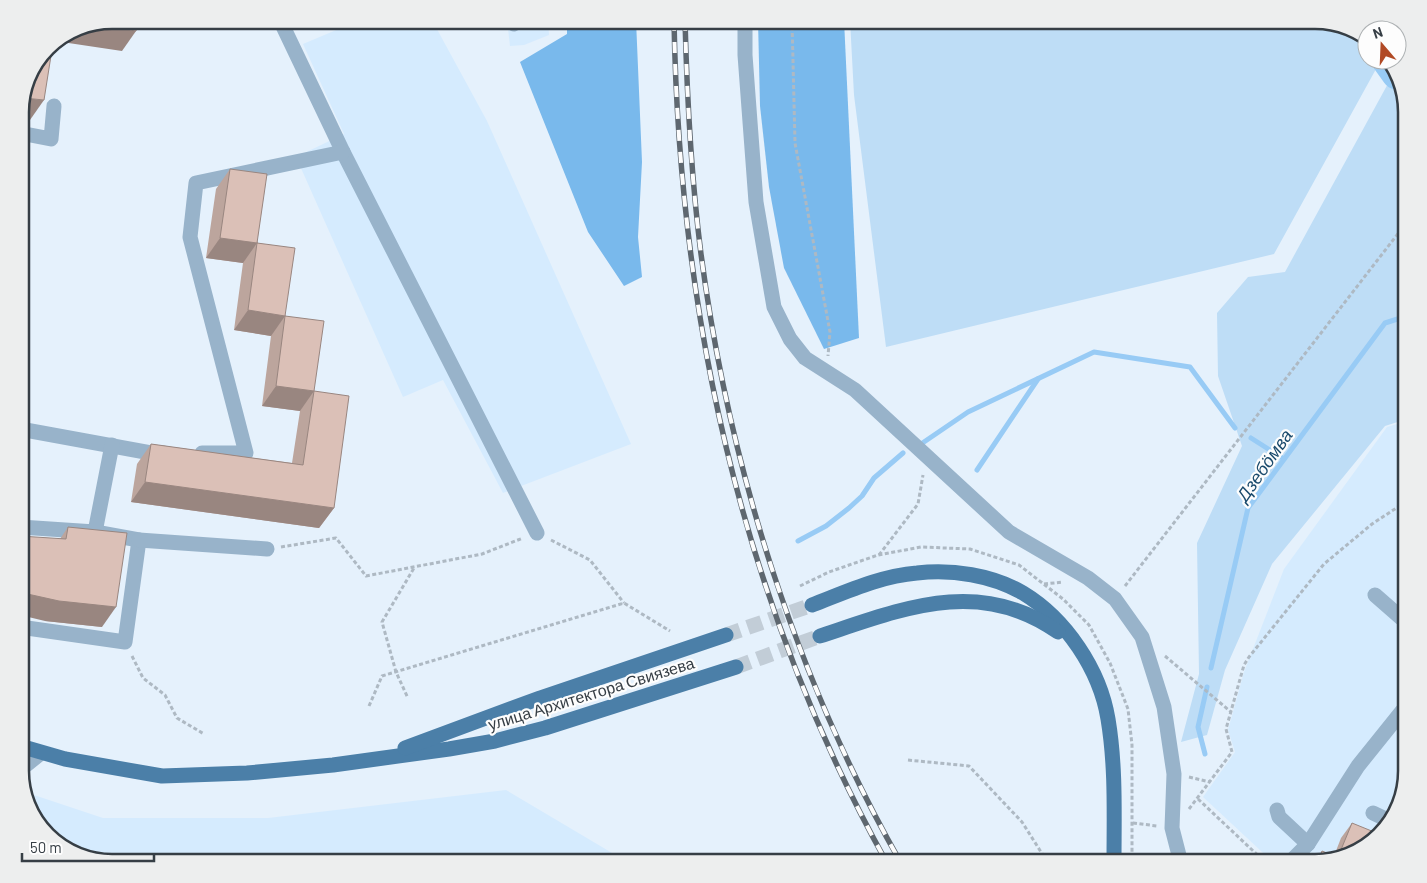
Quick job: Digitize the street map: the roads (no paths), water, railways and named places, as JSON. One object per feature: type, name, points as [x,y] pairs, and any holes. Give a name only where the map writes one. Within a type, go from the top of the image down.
[{"type":"main road","points":[[812,604],[864,585],[899,575],[918,572],[959,572],[983,577],[1023,593],[1055,619],[1083,656],[1095,678],[1108,717],[1113,761],[1114,854]]},
{"type":"main road","points":[[820,636],[912,607],[939,602],[984,601],[1030,615],[1063,636],[1083,656]]},
{"type":"main road","name":"улица Архитектора Свиязева","points":[[366,760],[423,742],[540,698],[726,635]]},
{"type":"main road","name":"улица Архитектора Свиязева","points":[[29,749],[65,759],[162,776],[247,773],[366,760],[449,750],[536,730],[736,667]]},
{"type":"lane","points":[[284,29],[343,152],[537,532]]},
{"type":"lane","points":[[745,29],[745,55],[756,202],[774,307],[790,339],[805,358],[855,390],[926,458],[1010,532],[1088,578],[1115,598],[1142,637],[1164,707],[1174,774],[1172,828],[1179,854]]},
{"type":"lane","points":[[29,134],[51,138],[54,106]]},
{"type":"lane","points":[[29,431],[151,454],[246,453],[190,237],[196,183],[343,152]]},
{"type":"lane","points":[[95,532],[112,445]]},
{"type":"lane","points":[[29,528],[95,532],[139,540],[267,549]]},
{"type":"lane","points":[[29,628],[125,642],[139,540]]},
{"type":"lane","points":[[1375,595],[1398,615]]},
{"type":"lane","points":[[1298,854],[1308,844],[1358,766],[1398,717]]},
{"type":"lane","points":[[29,763],[41,753]]},
{"type":"lane","points":[[1277,810],[1279,818],[1308,844]]},
{"type":"lane","points":[[1373,813],[1384,818]]},
{"type":"waterway","name":"Дзебӧмва","points":[[1211,668],[1248,508],[1385,323],[1398,319]]},
{"type":"waterway","points":[[921,444],[968,412],[1094,352],[1190,367],[1235,428]]},
{"type":"waterway","points":[[977,470],[1038,379]]},
{"type":"waterway","points":[[1251,438],[1284,459]]},
{"type":"waterway","points":[[798,541],[826,526],[849,508],[862,496],[874,478],[903,453]]},
{"type":"waterway","points":[[1205,754],[1198,727],[1207,687]]},
{"type":"tunnel","points":[[726,635],[812,605]]},
{"type":"tunnel","points":[[736,667],[820,636]]},
{"type":"railway","points":[[674,29],[679,131],[689,240],[705,348],[728,455],[757,560],[793,663],[836,764],[882,854]]},
{"type":"railway","points":[[685,29],[690,137],[701,254],[713,333],[729,412],[749,491],[772,568],[799,644],[829,719],[863,792],[896,854]]}]
